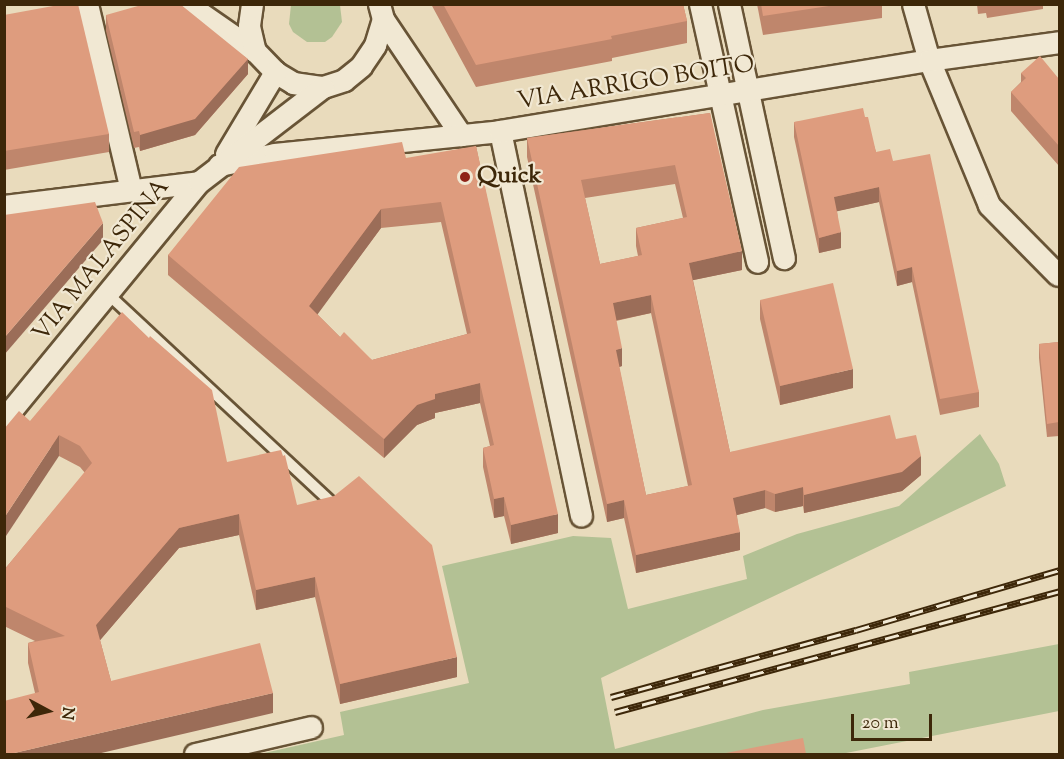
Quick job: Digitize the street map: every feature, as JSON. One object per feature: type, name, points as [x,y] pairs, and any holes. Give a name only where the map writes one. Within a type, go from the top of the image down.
[{"type":"street","points":[[187,4],[255,51],[275,72],[293,83],[323,87]]},
{"type":"street","points":[[252,4],[249,26],[255,51]]},
{"type":"street","points":[[700,4],[757,262]]},
{"type":"street","points":[[729,4],[784,258]]},
{"type":"street","points":[[913,4],[929,60],[989,205],[1059,276]]},
{"type":"street","points":[[64,8],[88,5],[131,190]]},
{"type":"street","points":[[381,12],[461,135]]},
{"type":"street","name":"VIA MALASPINA","points":[[4,419],[109,295],[199,182],[323,87],[344,80],[361,66],[375,45],[381,12]]},
{"type":"street","name":"VIA ARRIGO BOITO","points":[[219,165],[275,154],[500,131],[748,92],[929,60],[1059,42]]},
{"type":"street","points":[[219,165],[275,72]]},
{"type":"street","points":[[500,131],[581,516]]},
{"type":"street","points":[[4,206],[199,182]]},
{"type":"street","points":[[195,754],[312,727]]},
{"type":"lane","points":[[109,295],[332,502]]},
{"type":"green space","points":[[291,5],[340,5],[342,22],[332,37],[325,42],[307,42],[293,32],[289,24]]},
{"type":"green space","points":[[980,434],[999,464],[1006,486],[601,678],[615,749],[763,710],[910,684],[909,672],[1059,644],[1059,711],[841,754],[260,754],[344,735],[340,712],[469,683],[442,566],[573,536],[611,538],[628,609],[747,579],[743,556],[797,534],[899,506]]},
{"type":"building","points":[[64,4],[78,4],[109,134],[4,151],[4,15]]},
{"type":"building","points":[[145,4],[180,4],[248,59],[195,119],[140,135],[139,131],[134,132],[106,15]]},
{"type":"building","points":[[443,4],[683,4],[687,21],[611,36],[612,39],[476,65]]},
{"type":"building","points":[[761,4],[842,4],[763,16]]},
{"type":"building","points":[[1040,56],[1059,79],[1059,146],[1011,92],[1026,78],[1021,73]]},
{"type":"building","points":[[863,108],[865,117],[868,117],[876,152],[890,149],[893,161],[930,154],[979,392],[940,399],[912,267],[897,271],[879,187],[834,197],[841,232],[819,238],[794,122]]},
{"type":"building","points":[[710,113],[742,251],[689,263],[730,452],[890,415],[896,439],[916,435],[921,456],[902,472],[804,495],[803,487],[775,494],[765,490],[733,498],[740,532],[636,555],[624,500],[607,504],[527,138]],"holes":[[[675,165],[687,217],[636,228],[642,255],[600,264],[581,180]],[[651,295],[692,485],[646,495],[616,350],[622,348],[613,303]]]},
{"type":"building","points":[[402,142],[406,158],[476,146],[558,514],[511,525],[504,497],[494,499],[483,448],[494,445],[480,383],[435,394],[435,399],[417,405],[384,439],[168,255],[239,167]],"holes":[[[441,202],[471,333],[372,360],[344,332],[340,337],[309,306],[381,209]]]},
{"type":"building","points":[[95,202],[103,223],[4,338],[4,215]]},
{"type":"building","points":[[833,283],[853,369],[780,386],[760,300]]},
{"type":"building","points":[[122,312],[149,338],[150,336],[212,390],[227,462],[281,450],[283,456],[285,455],[297,505],[334,496],[359,476],[432,545],[457,657],[340,684],[315,577],[256,590],[239,514],[179,528],[96,625],[111,681],[260,643],[273,693],[4,754],[4,701],[39,692],[28,643],[65,636],[4,606],[4,570],[92,463],[80,446],[59,435],[4,518],[4,429],[19,411],[30,421]]},
{"type":"building","points":[[1059,342],[1059,422],[1047,424],[1039,344]]},
{"type":"building","points":[[803,738],[806,754],[721,754]]},
{"type":"railway","points":[[611,697],[856,630],[1060,570]]},
{"type":"railway","points":[[615,712],[1060,591]]},
{"type":"place","name":"Quick","points":[[465,177]]}]
